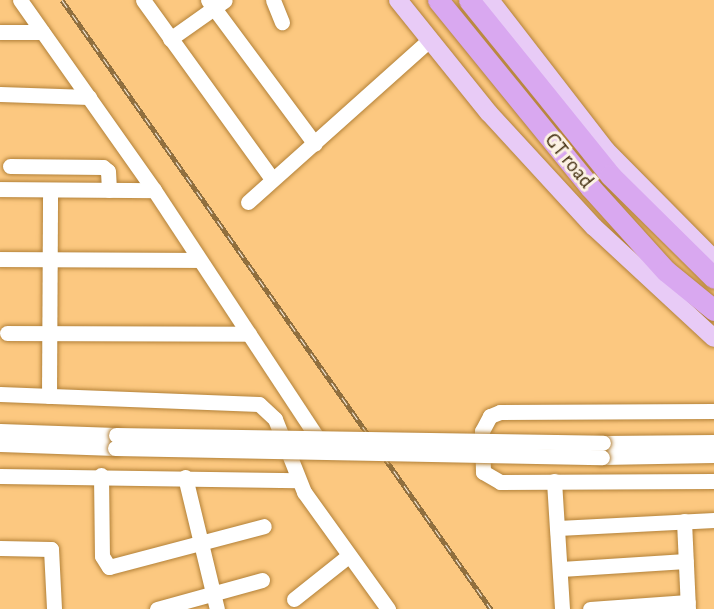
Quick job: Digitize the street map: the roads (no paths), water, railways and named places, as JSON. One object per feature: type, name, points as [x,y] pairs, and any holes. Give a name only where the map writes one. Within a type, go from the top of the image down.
[{"type":"highway","name":"GT road","points":[[438,0],[590,187],[666,271],[714,310]]},
{"type":"highway","name":"GT road","points":[[469,0],[610,175],[714,278]]},
{"type":"main road","points":[[398,0],[428,41],[594,227],[714,338]]},
{"type":"main road","points":[[490,0],[606,150],[714,259]]},
{"type":"street","points":[[20,0],[154,190],[318,439]]},
{"type":"street","points":[[143,0],[272,179]]},
{"type":"street","points":[[273,0],[282,22]]},
{"type":"street","points":[[170,39],[215,2],[315,144]]},
{"type":"street","points":[[0,32],[42,32]]},
{"type":"street","points":[[248,202],[428,41]]},
{"type":"street","points":[[0,94],[89,97]]},
{"type":"street","points":[[10,166],[103,167],[108,171],[110,190]]},
{"type":"street","points":[[0,189],[154,190]]},
{"type":"street","points":[[49,396],[50,191]]},
{"type":"street","points":[[0,259],[199,260]]},
{"type":"street","points":[[7,333],[249,334]]},
{"type":"street","points":[[0,394],[259,404],[274,419],[298,480],[348,556],[388,609]]},
{"type":"street","points":[[714,411],[500,411],[490,416],[482,431],[486,477],[500,482],[714,481]]},
{"type":"street","points":[[0,431],[116,441],[602,450],[714,442]]},
{"type":"street","points":[[0,444],[318,439],[714,455]]},
{"type":"street","points":[[0,476],[298,480]]},
{"type":"street","points":[[101,476],[106,566],[264,526]]},
{"type":"street","points":[[185,477],[199,544],[217,609]]},
{"type":"street","points":[[554,481],[562,609]]},
{"type":"street","points":[[558,528],[714,520]]},
{"type":"street","points":[[590,609],[688,605],[684,521]]},
{"type":"street","points":[[0,548],[51,549],[54,609]]},
{"type":"street","points":[[294,599],[348,556]]},
{"type":"street","points":[[561,569],[686,561]]},
{"type":"street","points":[[157,609],[262,580]]},
{"type":"railway","points":[[62,0],[491,609]]}]
